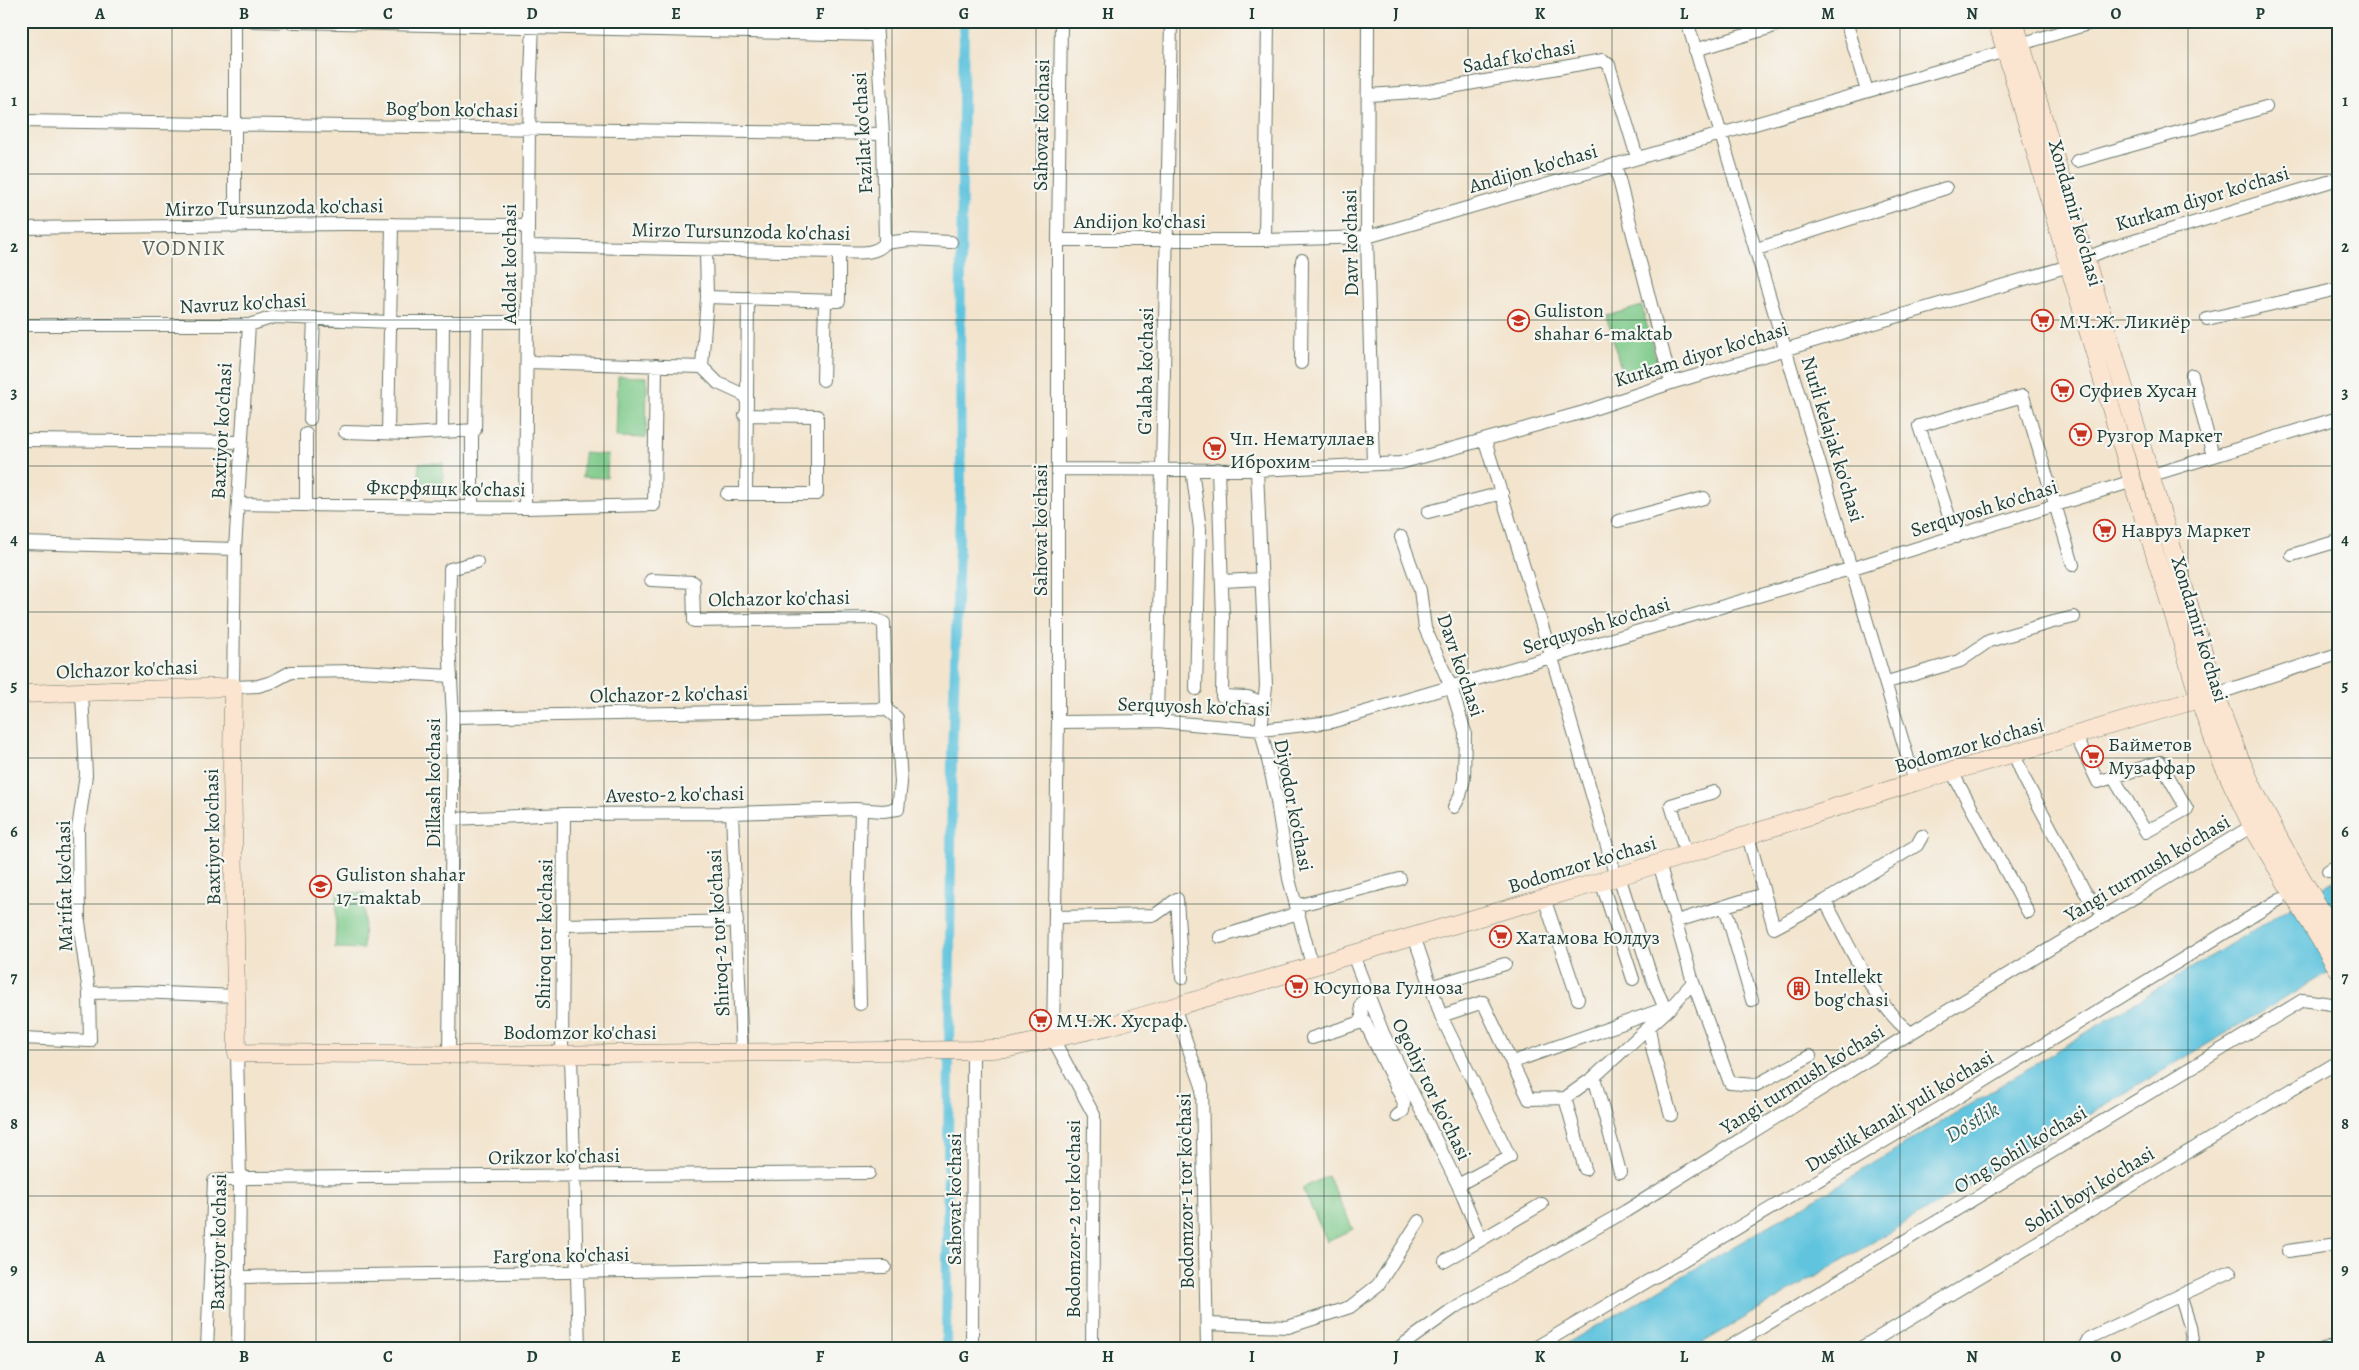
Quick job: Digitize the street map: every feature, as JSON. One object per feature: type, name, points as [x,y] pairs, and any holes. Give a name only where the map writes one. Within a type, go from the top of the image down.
[{"type":"street","points":[[235,21],[235,227]]},
{"type":"street","points":[[253,21],[533,25],[876,35]]},
{"type":"street","name":"Fazilat ko'chasi","points":[[876,21],[883,134],[885,243]]},
{"type":"street","name":"Sahovat ko'chasi","points":[[1053,1039],[1058,722],[1058,240],[1061,21]]},
{"type":"street","name":"G'alaba ko'chasi","points":[[1157,721],[1171,21]]},
{"type":"street","points":[[1266,240],[1268,21]]},
{"type":"street","name":"Davr ko'chasi","points":[[1368,21],[1367,236],[1373,464]]},
{"type":"street","name":"Nurli kelajak ko'chasi","points":[[1687,21],[1720,136],[1757,250],[1916,782]]},
{"type":"street","points":[[1695,50],[1769,28],[1783,21]]},
{"type":"street","points":[[1846,21],[1867,91]]},
{"type":"street","name":"Xondamir ko'chasi","points":[[1997,21],[2013,48],[2086,258],[2141,478]]},
{"type":"street","name":"Xondamir ko'chasi","points":[[2014,21],[2013,48],[2069,266],[2141,478],[2207,696],[2222,762],[2252,826],[2338,969]]},
{"type":"street","name":"Andijon ko'chasi","points":[[1058,240],[1266,240],[1367,236],[1637,157],[1720,136],[2098,21]]},
{"type":"street","name":"Adolat ko'chasi","points":[[525,508],[529,130],[533,25]]},
{"type":"street","name":"Sadaf ko'chasi","points":[[1368,95],[1429,91],[1603,60],[1609,65],[1637,157]]},
{"type":"street","points":[[2077,161],[2266,107]]},
{"type":"street","name":"Bog'bon ko'chasi","points":[[21,122],[883,134]]},
{"type":"street","points":[[1615,164],[1672,384]]},
{"type":"street","name":"Kurkam diyor ko'chasi","points":[[1059,469],[1257,470],[1400,463],[1584,412],[2069,266],[2111,248],[2338,179]]},
{"type":"street","points":[[1757,250],[1946,188]]},
{"type":"street","points":[[388,433],[392,224]]},
{"type":"street","name":"Mirzo Tursunzoda ko'chasi","points":[[21,228],[392,224],[528,225]]},
{"type":"street","name":"Mirzo Tursunzoda ko'chasi","points":[[528,246],[706,251],[869,252],[880,249],[885,243],[909,240],[950,242]]},
{"type":"street","points":[[702,367],[706,297],[706,251]]},
{"type":"street","points":[[706,297],[839,301],[839,252]]},
{"type":"street","points":[[1301,363],[1302,260]]},
{"type":"street","points":[[2207,319],[2338,289]]},
{"type":"street","points":[[746,494],[748,298]]},
{"type":"street","points":[[823,380],[825,301]]},
{"type":"street","name":"Navruz ko'chasi","points":[[21,325],[249,326],[274,317],[390,322],[527,322]]},
{"type":"street","points":[[310,419],[314,318]]},
{"type":"street","points":[[442,432],[443,322]]},
{"type":"street","points":[[472,507],[477,322]]},
{"type":"street","name":"Baxtiyor ko'chasi","points":[[238,1349],[240,1179],[232,770],[235,550],[249,326]]},
{"type":"street","points":[[528,362],[702,367],[718,383],[746,396]]},
{"type":"street","name":"Фксрфящк ko'chasi","points":[[238,504],[525,508],[654,506],[656,365]]},
{"type":"street","points":[[2192,375],[2213,456]]},
{"type":"street","points":[[1956,537],[1919,426],[2023,396],[2073,565]]},
{"type":"street","points":[[727,494],[817,494],[817,416],[746,415]]},
{"type":"street","name":"Serquyosh ko'chasi","points":[[1058,722],[1157,721],[1261,730],[1331,722],[1956,537],[2338,418]]},
{"type":"street","points":[[345,432],[388,433],[473,430]]},
{"type":"street","points":[[306,434],[306,505]]},
{"type":"street","points":[[21,440],[241,442]]},
{"type":"street","points":[[1485,440],[1552,658],[1612,878],[1633,979]]},
{"type":"street","points":[[1192,469],[1200,529],[1196,689]]},
{"type":"street","points":[[1218,469],[1223,581],[1222,696],[1248,697],[1264,703]]},
{"type":"street","name":"Diyodor ko'chasi","points":[[1257,470],[1266,686],[1261,730],[1276,795],[1288,879],[1312,966]]},
{"type":"street","points":[[1428,512],[1502,493]]},
{"type":"street","points":[[1618,521],[1704,498]]},
{"type":"street","name":"Davr ko'chasi","points":[[1401,537],[1420,590],[1425,628],[1450,687],[1465,732],[1464,779],[1460,796],[1454,807]]},
{"type":"street","points":[[2292,555],[2338,541]]},
{"type":"street","points":[[21,543],[235,550]]},
{"type":"street","name":"Dilkash ko'chasi","points":[[449,1054],[453,717],[449,643],[450,569],[477,562]]},
{"type":"street","points":[[1223,581],[1262,579]]},
{"type":"street","name":"Olchazor ko'chasi","points":[[651,580],[693,582],[694,621],[873,618],[884,623],[886,709]]},
{"type":"street","points":[[1887,682],[1960,661],[1989,641],[2049,622],[2074,617]]},
{"type":"street","name":"Bodomzor ko'chasi","points":[[237,1053],[566,1054],[1009,1048],[1053,1039],[1174,1007],[1612,878],[1916,782],[2076,736],[2338,654]]},
{"type":"street","points":[[233,687],[258,686],[272,682],[291,672],[359,670],[452,676]]},
{"type":"street","name":"Olchazor ko'chasi","points":[[21,694],[233,687]]},
{"type":"street","name":"Ma'rifat ko'chasi","points":[[21,1038],[90,1041],[89,993],[79,922],[78,829],[86,775],[82,693]]},
{"type":"street","name":"Xondamir ko'chasi","points":[[2207,696],[2265,815],[2295,897],[2338,938]]},
{"type":"street","name":"Olchazor-2 ko'chasi","points":[[453,717],[886,709]]},
{"type":"street","name":"Avesto-2 ko'chasi","points":[[452,819],[564,814],[882,811],[898,809],[901,783],[898,718],[886,709]]},
{"type":"street","points":[[2076,736],[2098,782],[2113,777],[2160,762],[2187,809],[2146,832],[2113,777]]},
{"type":"street","points":[[2014,754],[2024,778],[2085,892],[2105,916]]},
{"type":"street","points":[[1952,772],[2028,912]]},
{"type":"street","points":[[1686,854],[1671,805],[1714,792]]},
{"type":"street","points":[[860,1004],[858,913],[861,810]]},
{"type":"street","name":"Shiroq-2 tor ko'chasi","points":[[732,813],[742,1052]]},
{"type":"street","name":"Shiroq tor ko'chasi","points":[[564,814],[563,925],[566,1054],[574,1174],[579,1349]]},
{"type":"street","name":"Yangi turmush ko'chasi","points":[[1397,1349],[1454,1308],[1626,1210],[1911,1033],[2252,826]]},
{"type":"street","points":[[1748,836],[1774,928],[1825,901],[1917,845],[1922,836]]},
{"type":"street","points":[[1659,863],[1693,982],[1730,1083],[1756,1085],[1810,1056]]},
{"type":"street","points":[[1612,878],[1650,973],[1668,1008]]},
{"type":"street","points":[[1220,937],[1297,910],[1400,879]]},
{"type":"street","points":[[1677,921],[1764,894]]},
{"type":"street","name":"Dustlik kanali yuli ko'chasi","points":[[1533,1349],[2295,897]]},
{"type":"street","points":[[1544,898],[1578,999]]},
{"type":"street","points":[[1056,917],[1154,915],[1177,899],[1182,978]]},
{"type":"street","points":[[1825,901],[1882,1004],[1898,1024],[1911,1033]]},
{"type":"street","points":[[1725,907],[1752,1000]]},
{"type":"street","points":[[563,925],[737,921]]},
{"type":"street","points":[[1414,936],[1441,1016],[1510,1157],[1458,1185]]},
{"type":"street","name":"Ogohiy tor ko'chasi","points":[[1353,954],[1383,1034],[1458,1185],[1481,1239]]},
{"type":"street","points":[[1430,987],[1505,964]]},
{"type":"street","points":[[1441,1016],[1483,1002],[1529,1099],[1565,1098],[1594,1078],[1649,1027],[1693,982]]},
{"type":"street","points":[[89,993],[137,992],[236,996]]},
{"type":"street","points":[[1368,994],[1361,1005],[1365,1021],[1404,1103],[1402,1111],[1397,1116]]},
{"type":"street","name":"O'ng Sohil ko'chasi","points":[[1726,1349],[2303,1000],[2338,1005]]},
{"type":"street","name":"Bodomzor-1 tor ko'chasi","points":[[1174,1007],[1202,1086],[1207,1349]]},
{"type":"street","points":[[1513,1062],[1668,1008]]},
{"type":"street","points":[[1312,1038],[1365,1021]]},
{"type":"street","points":[[1649,1027],[1653,1052],[1671,1115]]},
{"type":"street","name":"Bodomzor-2 tor ko'chasi","points":[[1053,1039],[1094,1115],[1092,1349]]},
{"type":"street","name":"Sahovat ko'chasi","points":[[967,1050],[972,1349]]},
{"type":"street","name":"Sohil boyi ko'chasi","points":[[1860,1349],[2338,1062]]},
{"type":"street","points":[[1594,1078],[1620,1172]]},
{"type":"street","points":[[1565,1098],[1585,1169]]},
{"type":"street","name":"Orikzor ko'chasi","points":[[207,1349],[214,1180],[574,1174],[869,1173]]},
{"type":"street","points":[[1445,1261],[1542,1204]]},
{"type":"street","points":[[1207,1324],[1288,1327],[1350,1307],[1378,1285],[1419,1221]]},
{"type":"street","points":[[2288,1251],[2338,1244]]},
{"type":"street","name":"Farg'ona ko'chasi","points":[[238,1277],[884,1267]]},
{"type":"street","points":[[2082,1349],[2089,1338],[2230,1272]]},
{"type":"street","points":[[2180,1295],[2190,1326],[2193,1349]]},
{"type":"street","points":[[2323,1349],[2338,1347]]},
{"type":"green space","points":[[1642,306],[1659,371],[1624,381],[1607,316]]},
{"type":"green space","points":[[618,376],[647,377],[646,438],[616,437]]},
{"type":"green space","points":[[584,453],[608,455],[607,478],[582,477]]},
{"type":"green space","points":[[419,463],[443,463],[443,487],[418,486]]},
{"type":"green space","points":[[337,892],[365,893],[363,949],[335,948]]},
{"type":"green space","points":[[1328,1176],[1353,1229],[1327,1241],[1302,1188]]},
{"type":"water","name":"Do'stlik","points":[[2338,878],[2338,967],[1692,1349],[1557,1349],[1822,1195]]},
{"type":"waterway","points":[[946,1349],[952,755],[961,482],[960,349],[964,21]]},
{"type":"place","name":"Guliston shahar 6-maktab","points":[[1518,321]]},
{"type":"place","name":"М.Ч.Ж. Ликиёр","points":[[2043,321]]},
{"type":"place","name":"Суфиев Хусан","points":[[2063,390]]},
{"type":"place","name":"Рузгор Маркет","points":[[2080,435]]},
{"type":"place","name":"Чп. Нематуллаев Иброхим","points":[[1214,449]]},
{"type":"place","name":"Навруз Маркет","points":[[2105,530]]},
{"type":"place","name":"Байметов Музаффар","points":[[2092,756]]},
{"type":"place","name":"Guliston shahar 17-maktab","points":[[320,886]]},
{"type":"place","name":"Хатамова Юлдуз","points":[[1500,937]]},
{"type":"place","name":"Юсупова Гулноза","points":[[1297,987]]},
{"type":"place","name":"Intellekt bog'chasi","points":[[1798,988]]},
{"type":"place","name":"М.Ч.Ж. Хусраф.","points":[[1040,1020]]},
{"type":"district","name":"VODNIK","points":[[184,248]]}]
